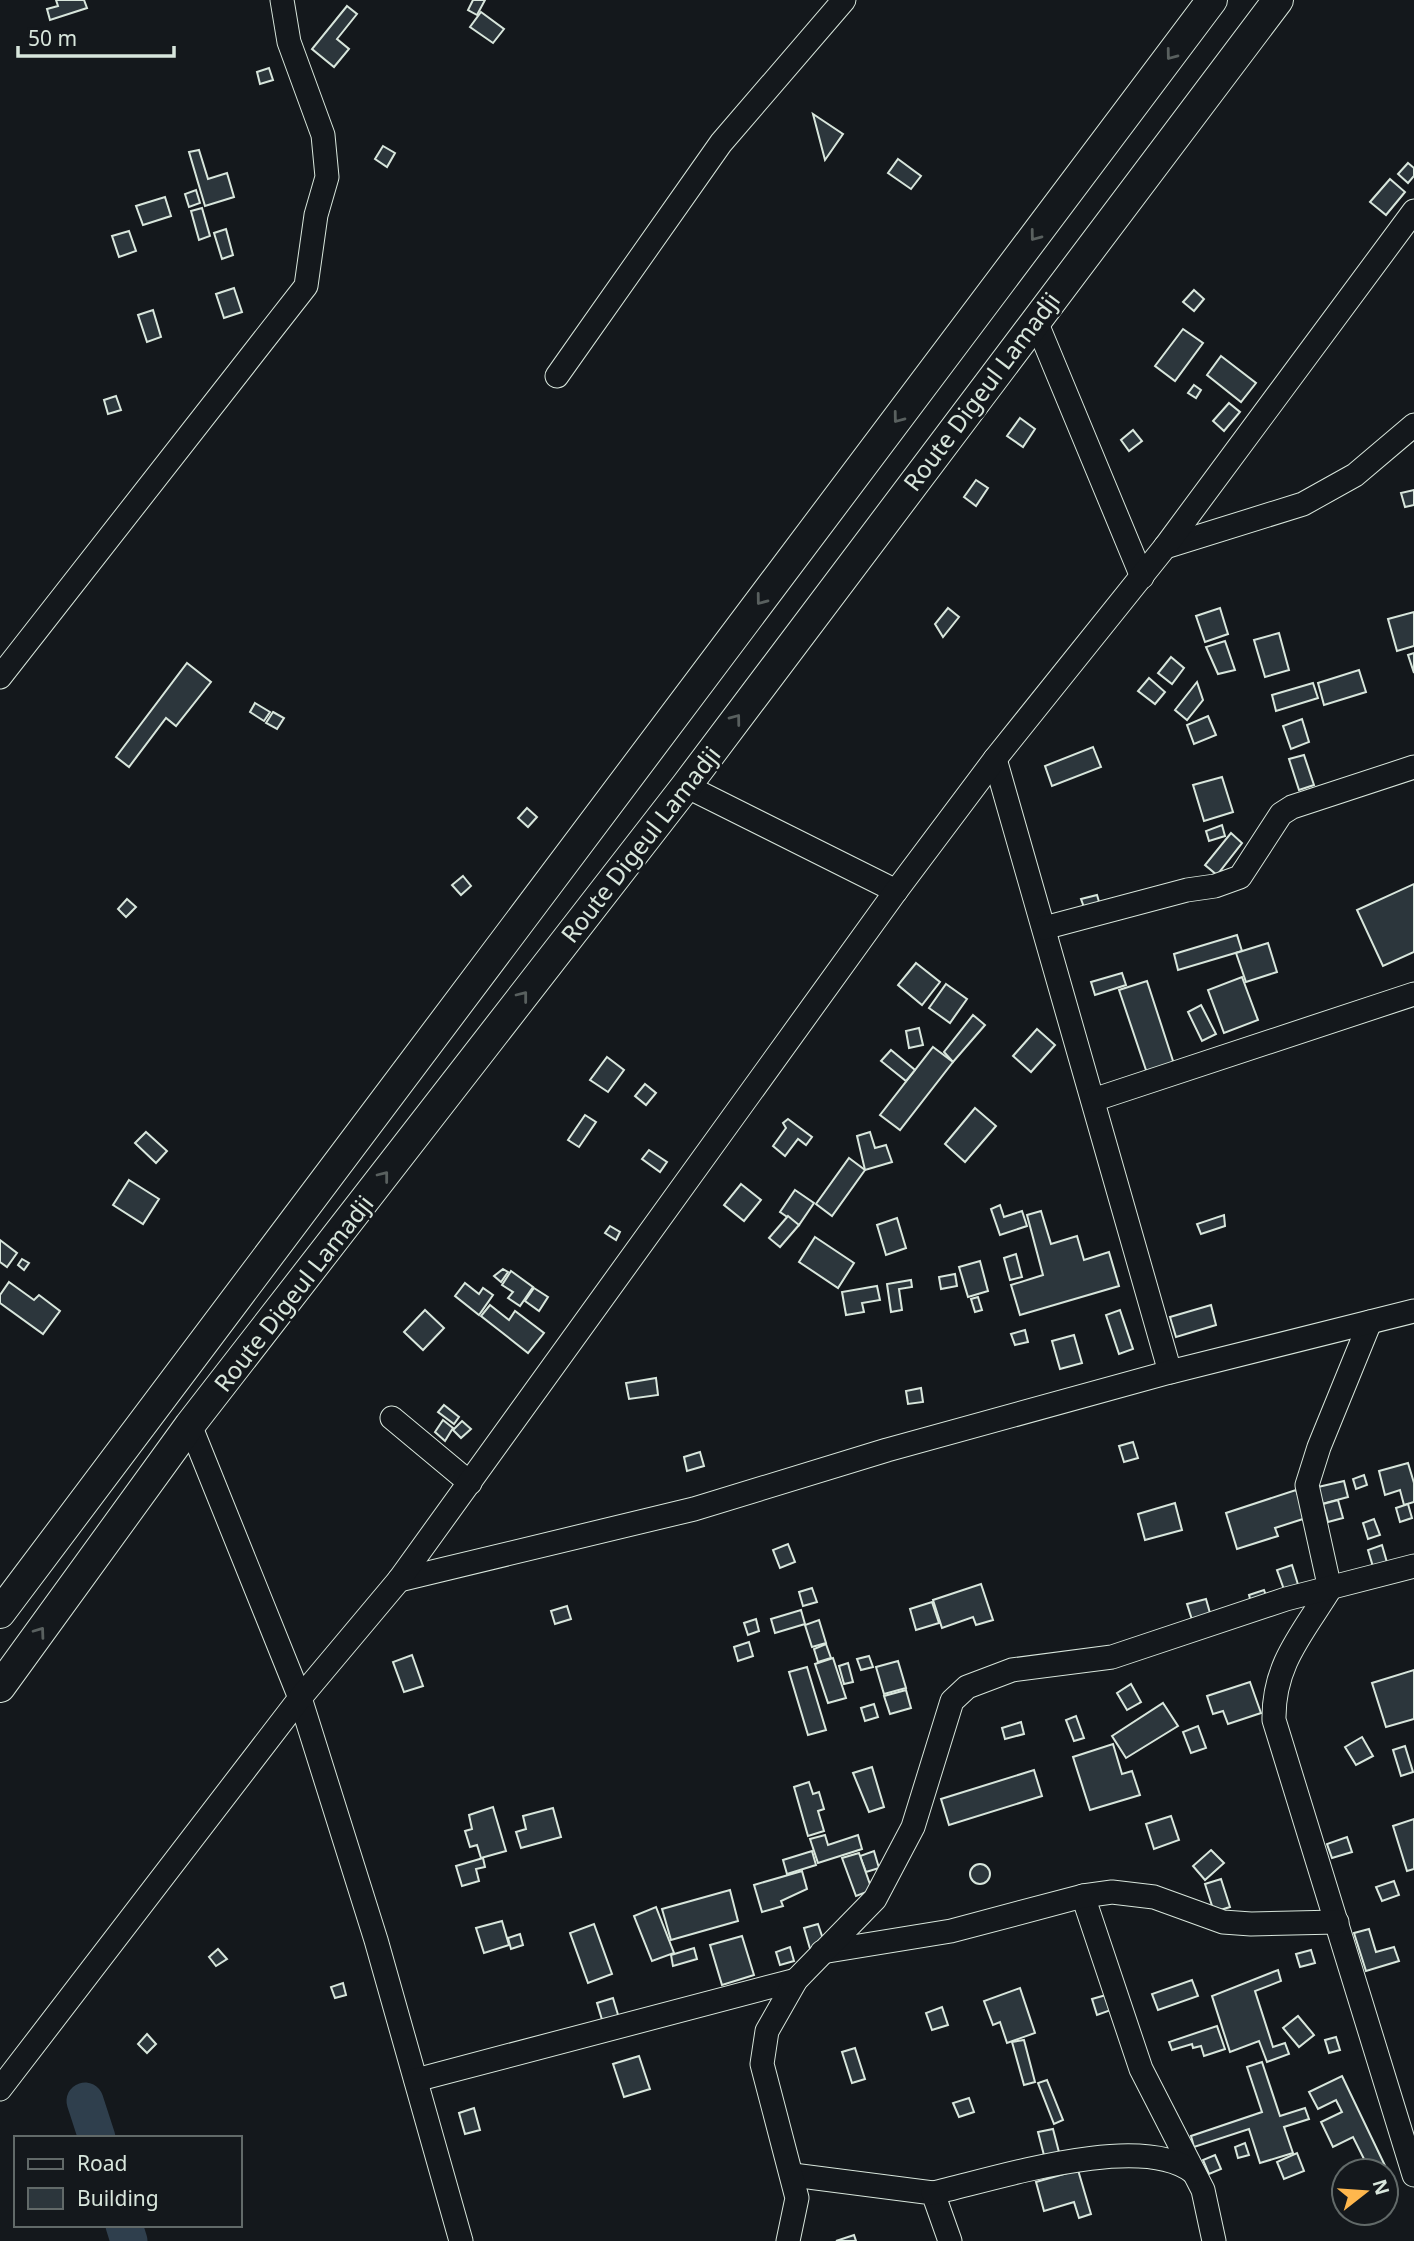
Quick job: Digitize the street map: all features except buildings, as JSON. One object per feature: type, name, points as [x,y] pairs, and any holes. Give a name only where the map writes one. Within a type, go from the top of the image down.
[{"type":"main road","name":"Route Digeul Lamadji","points":[[0,1613],[1212,0]]},
{"type":"main road","name":"Route Digeul Lamadji","points":[[0,1687],[190,1425],[686,786],[1035,319],[1278,0]]},
{"type":"street","points":[[0,677],[306,286],[316,215],[327,177],[323,135],[289,42],[282,0]]},
{"type":"street","points":[[557,376],[721,143],[844,0]]},
{"type":"street","points":[[0,2089],[300,1698],[399,1580],[896,891],[995,759],[1165,547],[1414,211]]},
{"type":"street","points":[[1035,319],[1142,577]]},
{"type":"street","points":[[1165,547],[1303,504],[1355,475],[1414,425]]},
{"type":"street","points":[[995,759],[1170,1372]]},
{"type":"street","points":[[1044,928],[1187,890],[1214,886],[1240,877],[1281,814],[1292,807],[1414,767]]},
{"type":"street","points":[[686,786],[896,891]]},
{"type":"street","points":[[1093,1100],[1414,994]]},
{"type":"street","points":[[399,1580],[694,1509],[887,1450],[1170,1372],[1414,1311]]},
{"type":"street","points":[[1370,1322],[1319,1447],[1307,1485],[1330,1589],[1280,1671],[1274,1700],[1274,1720],[1414,2175]]},
{"type":"street","points":[[392,1418],[470,1483]]},
{"type":"street","points":[[190,1425],[300,1698],[376,1940],[461,2241]]},
{"type":"street","points":[[788,2241],[797,2198],[762,2064],[767,2031],[796,1980],[875,1899],[913,1827],[953,1701],[967,1687],[1012,1670],[1112,1657],[1286,1599],[1414,1566]]},
{"type":"street","points":[[822,1952],[951,1931],[1083,1896],[1112,1892],[1154,1897],[1223,1922],[1337,1922]]},
{"type":"street","points":[[1083,1896],[1141,2069],[1203,2190],[1214,2241]]},
{"type":"street","points":[[416,2080],[796,1980]]},
{"type":"street","points":[[793,2175],[933,2193],[1102,2155],[1156,2157],[1181,2163],[1193,2172]]},
{"type":"street","points":[[933,2193],[950,2241]]},
{"type":"waterway","points":[[85,2101],[96,2136]]},
{"type":"waterway","points":[[125,2227],[129,2241]]}]
